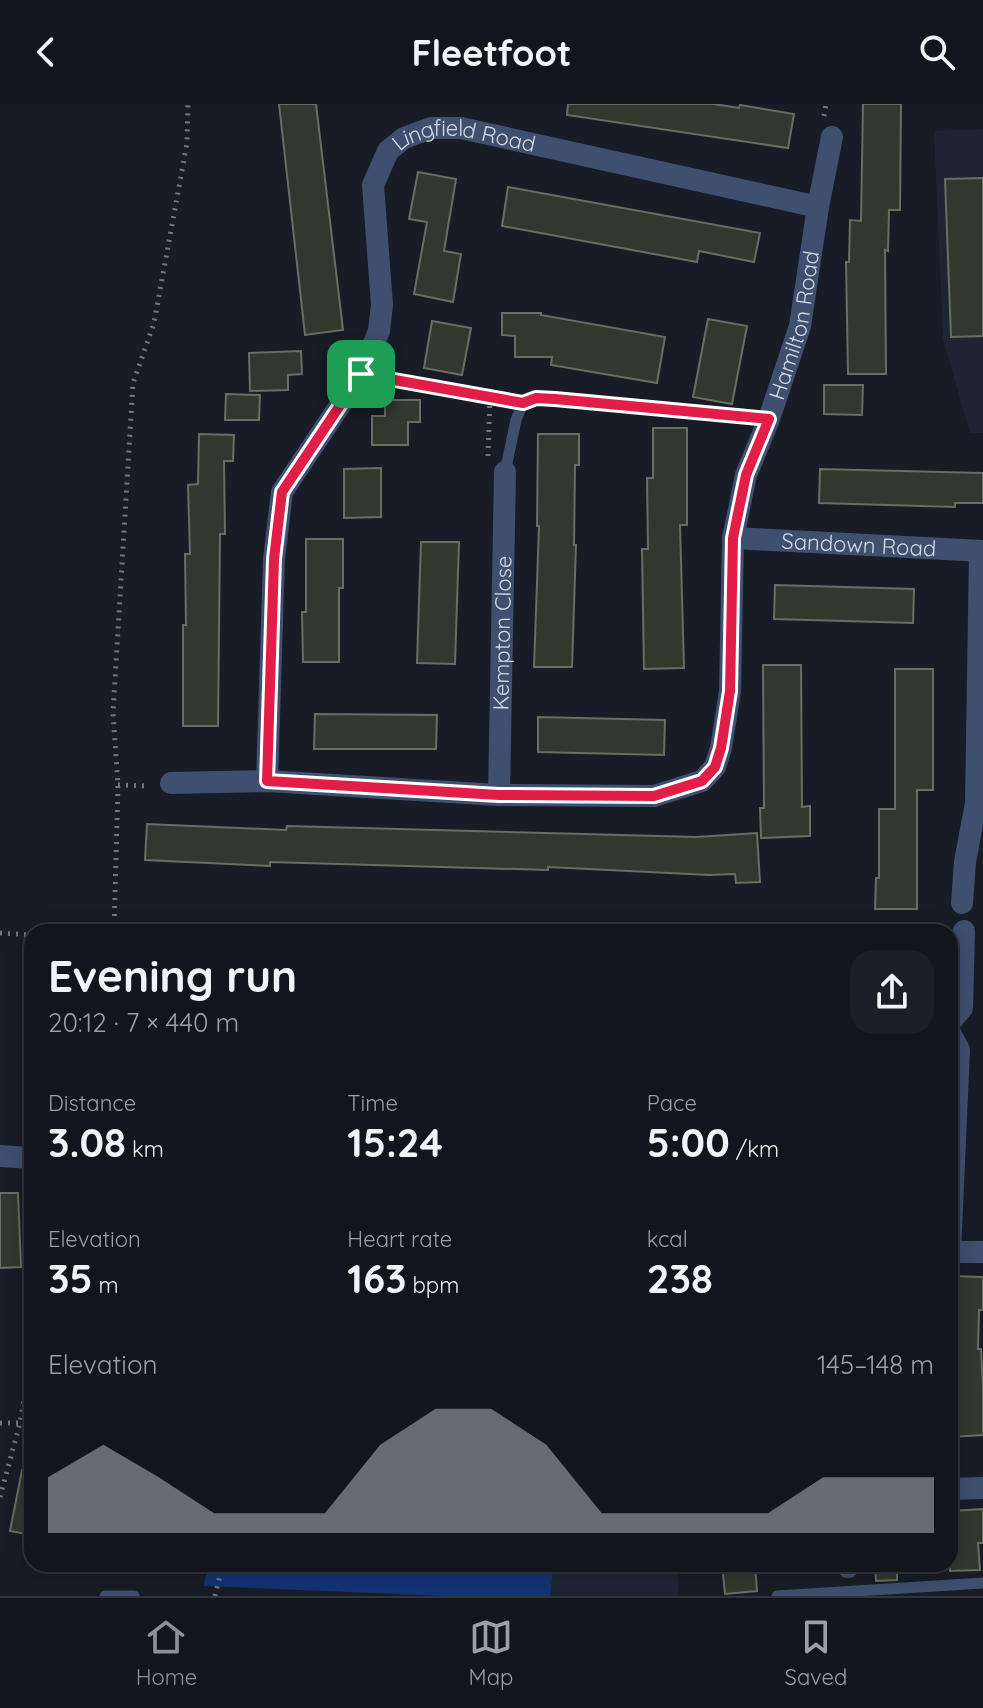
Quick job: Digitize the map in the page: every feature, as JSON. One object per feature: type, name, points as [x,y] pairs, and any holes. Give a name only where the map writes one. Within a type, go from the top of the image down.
[{"type":"street","name":"Lingfield Road","points":[[267,781],[274,559],[282,492],[361,374],[379,331],[382,305],[373,185],[388,151],[416,132],[431,128],[461,128],[818,207]]},
{"type":"street","name":"Hamilton Road","points":[[171,783],[267,781],[499,795],[654,796],[702,781],[715,767],[721,748],[730,691],[733,538],[746,475],[769,419],[800,326],[832,137]]},
{"type":"street","name":"Kempton Close","points":[[499,795],[505,472]]},
{"type":"street","name":"Sandown Road","points":[[733,538],[981,551]]},
{"type":"street","points":[[962,903],[965,862],[976,803],[981,551]]},
{"type":"street","points":[[958,1013],[962,1008],[964,931]]},
{"type":"street","points":[[0,1156],[24,1158]]},
{"type":"street","points":[[958,1252],[983,1252]]},
{"type":"street","points":[[958,1489],[983,1488]]},
{"type":"lane","points":[[505,472],[516,420],[523,403],[536,398],[649,409]]},
{"type":"lane","points":[[777,1596],[983,1583]]},
{"type":"lane","points":[[105,1596],[134,1596]]},
{"type":"path","points":[[114,924],[118,785],[113,713],[133,383],[154,323],[187,143],[188,104]]},
{"type":"path","points":[[361,374],[523,403]]},
{"type":"path","points":[[490,397],[488,462],[505,472]]},
{"type":"path","points":[[649,409],[769,419]]},
{"type":"path","points":[[118,785],[171,783]]},
{"type":"path","points":[[0,933],[24,934]]},
{"type":"path","points":[[0,1497],[24,1399]]},
{"type":"path","points":[[0,1423],[20,1423]]},
{"type":"path","points":[[215,1596],[221,1572]]},
{"type":"shaded area","points":[[983,129],[983,433],[970,433],[943,339],[934,131]]},
{"type":"shaded area","points":[[207,1572],[553,1572],[550,1596],[443,1596],[204,1586]]},
{"type":"shaded area","points":[[553,1572],[679,1572],[678,1596],[550,1596]]},
{"type":"building","points":[[279,104],[316,104],[343,330],[305,335]]},
{"type":"building","points":[[568,104],[714,104],[739,108],[740,105],[794,114],[788,148],[567,115]]},
{"type":"building","points":[[863,104],[901,104],[900,210],[889,210],[888,251],[885,250],[886,374],[848,374],[846,262],[849,262],[850,220],[861,221]]},
{"type":"building","points":[[418,172],[456,179],[444,251],[461,254],[453,302],[414,294],[427,222],[409,219]]},
{"type":"building","points":[[983,178],[983,336],[951,337],[945,179]]},
{"type":"building","points":[[508,187],[760,233],[754,262],[699,251],[697,262],[502,226]]},
{"type":"building","points":[[502,313],[541,313],[665,337],[657,383],[551,365],[552,357],[515,357],[515,336],[502,335]]},
{"type":"building","points":[[708,319],[747,326],[732,404],[693,397]]},
{"type":"building","points":[[432,321],[471,328],[462,375],[424,368]]},
{"type":"building","points":[[301,351],[302,374],[288,375],[288,390],[250,391],[249,353]]},
{"type":"building","points":[[824,385],[863,385],[862,415],[824,414]]},
{"type":"building","points":[[226,394],[260,395],[259,420],[225,420]]},
{"type":"building","points":[[385,400],[420,400],[420,422],[408,422],[408,445],[372,445],[372,416],[385,416]]},
{"type":"building","points":[[653,428],[687,428],[687,525],[680,525],[684,668],[644,669],[642,549],[648,549],[647,478],[653,478]]},
{"type":"building","points":[[199,434],[234,435],[233,461],[224,461],[225,534],[220,534],[218,726],[183,726],[185,554],[190,554],[188,485],[198,484]]},
{"type":"building","points":[[538,434],[579,434],[579,465],[575,465],[572,667],[534,667],[539,526]]},
{"type":"building","points":[[381,468],[381,517],[344,518],[344,469]]},
{"type":"building","points":[[820,469],[983,473],[983,503],[955,503],[955,507],[819,503]]},
{"type":"building","points":[[306,539],[343,539],[343,588],[339,588],[339,662],[303,662]]},
{"type":"building","points":[[421,542],[459,542],[455,664],[417,663]]},
{"type":"building","points":[[775,585],[914,589],[913,623],[774,619]]},
{"type":"building","points":[[763,665],[801,665],[802,807],[810,806],[810,836],[761,838],[760,808],[764,808]]},
{"type":"building","points":[[895,669],[933,669],[933,790],[917,790],[917,909],[875,909],[876,878],[879,878],[879,809],[895,809]]},
{"type":"building","points":[[315,714],[437,715],[436,749],[314,749]]},
{"type":"building","points":[[538,717],[665,720],[664,755],[538,752]]},
{"type":"building","points":[[147,824],[286,830],[287,826],[696,837],[757,833],[760,882],[736,883],[735,874],[548,867],[548,870],[270,862],[270,866],[145,860]]},
{"type":"building","points":[[0,1193],[18,1193],[21,1267],[0,1268]]},
{"type":"building","points":[[958,1276],[983,1277],[978,1349],[981,1349],[983,1435],[958,1437]]},
{"type":"building","points":[[22,1470],[24,1470],[24,1534],[10,1531]]},
{"type":"building","points":[[983,1509],[983,1543],[978,1543],[980,1570],[958,1571],[958,1511]]},
{"type":"building","points":[[723,1572],[756,1572],[757,1591],[725,1594]]},
{"type":"building","points":[[875,1572],[897,1572],[897,1580],[876,1581]]},
{"type":"route","points":[[361,374],[523,403],[536,398],[555,399],[769,419],[746,475],[733,538],[730,691],[721,748],[715,767],[702,781],[654,796],[499,795],[267,781],[274,559],[282,492],[361,374]]}]
